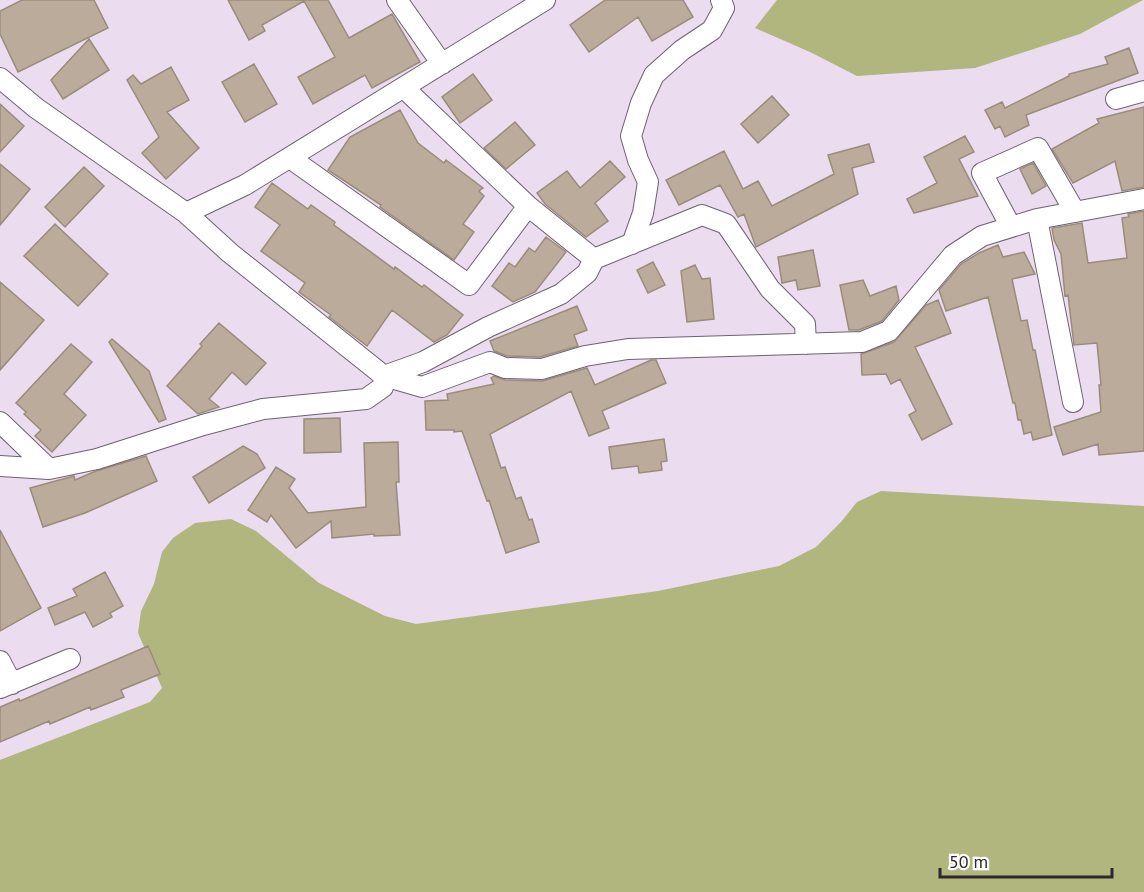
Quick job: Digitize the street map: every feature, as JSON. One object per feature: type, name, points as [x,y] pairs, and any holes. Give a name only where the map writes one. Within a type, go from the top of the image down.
[{"type":"street","points":[[397,0],[442,64]]},
{"type":"street","points":[[186,213],[245,185],[545,0]]},
{"type":"street","points":[[632,244],[643,213],[648,182],[631,136],[641,103],[654,75],[681,50],[712,30],[724,9],[722,0]]},
{"type":"street","points":[[0,78],[36,108],[186,213],[230,253],[384,376],[422,387],[490,362],[505,368],[542,369],[585,356],[628,349],[862,342],[889,331],[953,255],[982,236],[1037,219],[1144,199]]},
{"type":"street","points":[[404,88],[528,206],[594,260]]},
{"type":"street","points":[[1116,99],[1144,91]]},
{"type":"street","points":[[1011,227],[982,173],[1038,148],[1075,212]]},
{"type":"street","points":[[290,158],[469,285],[528,206]]},
{"type":"street","points":[[384,376],[423,362],[489,327],[561,294],[587,273],[594,260],[702,215],[726,224],[770,289],[805,324],[806,344]]},
{"type":"street","points":[[1037,219],[1073,402]]},
{"type":"street","points":[[0,466],[49,469],[97,459],[203,425],[263,409],[366,399],[383,387],[384,376]]},
{"type":"street","points":[[0,422],[49,469]]},
{"type":"street","points":[[0,661],[6,686],[70,659]]},
{"type":"green space","points":[[777,0],[1143,0],[1080,34],[975,68],[857,76],[755,28]]},
{"type":"green space","points":[[881,491],[1144,506],[1144,892],[0,892],[0,760],[150,702],[162,688],[138,633],[141,611],[154,584],[162,552],[173,538],[195,523],[231,519],[256,531],[319,583],[385,616],[416,624],[658,591],[779,566],[816,547],[857,502]]},
{"type":"building","points":[[22,0],[94,0],[108,28],[18,72],[0,34],[0,11]]},
{"type":"building","points":[[228,0],[328,0],[349,38],[392,14],[420,62],[372,88],[365,75],[313,104],[298,77],[335,57],[304,1],[262,25],[265,31],[249,40]]},
{"type":"building","points":[[605,0],[683,0],[693,17],[652,41],[638,17],[589,52],[570,25]]},
{"type":"building","points":[[89,39],[109,70],[63,99],[51,80]]},
{"type":"building","points":[[1129,48],[1138,73],[1026,115],[1029,125],[1005,137],[1000,126],[995,129],[985,110],[1002,102],[1005,108],[1069,74],[1108,64],[1105,57]]},
{"type":"building","points":[[254,64],[277,104],[245,122],[222,82]]},
{"type":"building","points":[[171,67],[189,100],[167,112],[199,148],[166,179],[142,153],[159,137],[127,80],[133,75],[141,84]]},
{"type":"building","points":[[473,74],[492,100],[460,123],[442,97]]},
{"type":"building","points":[[772,96],[789,115],[758,143],[741,124]]},
{"type":"building","points":[[0,104],[24,126],[0,152]]},
{"type":"building","points":[[1144,107],[1144,187],[1122,191],[1115,161],[1073,183],[1052,149],[1099,123],[1097,119]]},
{"type":"building","points":[[400,110],[418,143],[444,163],[446,160],[483,188],[479,191],[484,196],[463,224],[474,232],[454,260],[380,207],[381,205],[328,170],[350,137]]},
{"type":"building","points":[[515,122],[535,145],[506,169],[484,148]]},
{"type":"building","points":[[965,136],[974,152],[959,159],[978,196],[914,213],[907,199],[937,183],[924,157]]},
{"type":"building","points":[[869,144],[874,162],[852,168],[858,194],[756,247],[744,214],[738,217],[720,185],[679,205],[666,180],[724,151],[743,189],[758,181],[772,206],[834,174],[828,155]]},
{"type":"building","points":[[610,161],[625,177],[595,203],[608,221],[586,237],[545,204],[537,193],[567,171],[580,188]]},
{"type":"building","points":[[1033,163],[1046,186],[1032,194],[1020,169]]},
{"type":"building","points":[[0,164],[30,189],[0,225]]},
{"type":"building","points":[[84,167],[104,186],[65,227],[45,207]]},
{"type":"building","points":[[272,183],[308,209],[311,205],[394,269],[395,267],[422,287],[424,285],[463,315],[447,335],[434,342],[392,310],[367,346],[329,317],[331,315],[299,292],[305,283],[261,251],[280,225],[255,207]]},
{"type":"building","points":[[1144,211],[1144,451],[1099,455],[1098,444],[1063,455],[1054,427],[1101,412],[1099,385],[1101,385],[1097,343],[1074,345],[1068,295],[1065,296],[1061,254],[1054,240],[1052,228],[1082,223],[1088,263],[1127,258],[1122,218],[1129,217],[1128,214]]},
{"type":"building","points":[[55,224],[108,274],[78,306],[24,256]]},
{"type":"building","points":[[546,237],[566,252],[535,292],[513,302],[492,286],[509,263],[515,267],[529,248],[535,252]]},
{"type":"building","points":[[998,245],[1003,257],[1024,252],[1035,274],[1012,279],[1021,321],[1027,320],[1033,350],[1035,350],[1052,435],[1033,440],[1031,432],[1024,434],[1021,420],[1018,420],[988,297],[946,311],[939,290],[961,264]]},
{"type":"building","points":[[813,250],[820,286],[798,290],[796,280],[782,283],[778,257]]},
{"type":"building","points":[[653,262],[665,285],[648,293],[637,270]]},
{"type":"building","points":[[695,265],[702,279],[710,278],[714,319],[687,322],[681,271]]},
{"type":"building","points":[[863,280],[870,296],[896,286],[899,300],[882,321],[859,330],[849,330],[840,285]]},
{"type":"building","points":[[0,282],[44,320],[0,370]]},
{"type":"building","points":[[938,300],[951,333],[915,347],[952,424],[922,440],[909,415],[916,411],[900,379],[891,384],[886,374],[862,375],[861,354],[894,342],[926,305]]},
{"type":"building","points":[[577,306],[587,330],[574,335],[578,346],[540,357],[507,356],[494,351],[490,341]]},
{"type":"building","points":[[219,323],[266,363],[246,385],[232,372],[209,399],[219,407],[198,414],[167,386]]},
{"type":"building","points":[[112,339],[149,371],[166,419],[159,422],[109,342]]},
{"type":"building","points":[[71,344],[92,362],[64,394],[86,415],[52,452],[35,436],[41,430],[16,403]]},
{"type":"building","points":[[651,360],[656,360],[666,383],[602,411],[609,428],[589,436],[571,391],[490,434],[501,468],[505,467],[516,499],[521,497],[529,520],[532,519],[539,542],[506,553],[489,500],[487,501],[462,431],[426,430],[425,401],[448,400],[447,394],[494,384],[491,378],[494,376],[505,380],[542,381],[587,368],[595,385]]},
{"type":"building","points":[[340,418],[341,452],[304,453],[304,419]]},
{"type":"building","points":[[664,439],[667,461],[661,462],[662,470],[639,473],[638,466],[612,469],[609,447]]},
{"type":"building","points":[[398,442],[399,482],[396,482],[400,535],[374,536],[374,534],[332,538],[331,521],[296,548],[271,515],[267,522],[248,510],[276,467],[295,479],[289,488],[308,513],[366,507],[364,443]]},
{"type":"building","points":[[243,446],[257,454],[265,468],[209,503],[193,477]]},
{"type":"building","points":[[146,456],[157,481],[85,513],[43,527],[30,488],[74,476],[75,480],[96,471]]},
{"type":"building","points":[[0,530],[41,608],[0,631]]},
{"type":"building","points":[[105,572],[123,606],[110,613],[112,617],[93,627],[85,612],[55,625],[48,608],[77,596],[73,589]]},
{"type":"building","points":[[148,646],[160,674],[121,690],[124,697],[91,710],[90,707],[50,724],[49,721],[0,742],[0,707],[19,699],[20,701]]}]
